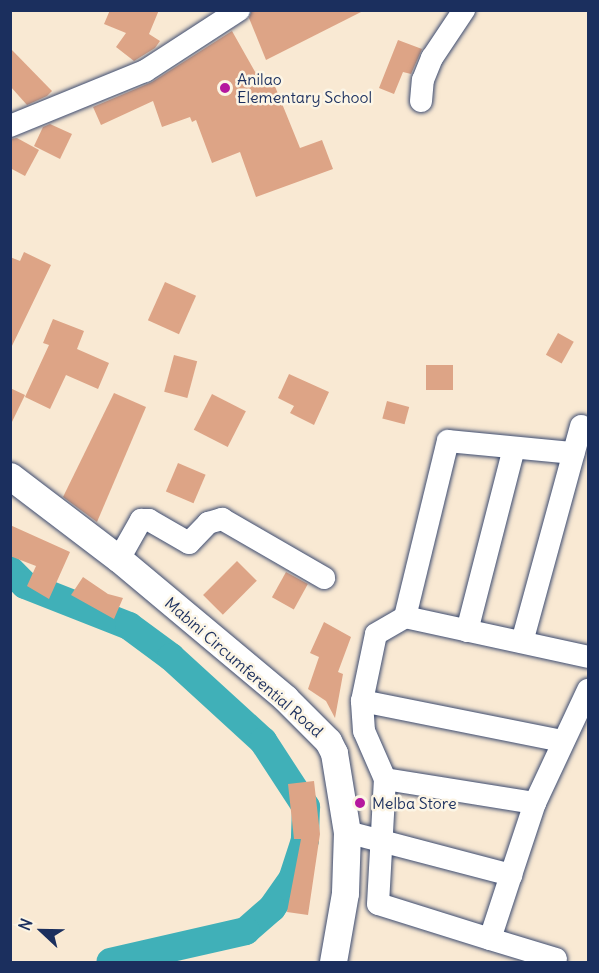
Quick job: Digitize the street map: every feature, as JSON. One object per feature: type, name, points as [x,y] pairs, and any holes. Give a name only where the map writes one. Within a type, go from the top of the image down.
[{"type":"main road","name":"Mabini Circumferential Road","points":[[10,477],[119,559],[285,698],[328,741],[334,753],[347,832],[345,892],[333,963]]},
{"type":"street","points":[[10,126],[145,71],[239,10]]},
{"type":"street","points":[[421,101],[423,80],[432,58],[464,10]]},
{"type":"street","points":[[522,642],[581,426]]},
{"type":"street","points":[[405,617],[448,441],[573,453]]},
{"type":"street","points":[[467,631],[514,448]]},
{"type":"street","points":[[119,559],[141,520],[149,520],[189,543],[207,523],[222,519],[324,578]]},
{"type":"street","points":[[556,959],[378,904],[380,839],[386,779],[364,731],[362,701],[376,634],[405,617],[588,657]]},
{"type":"street","points":[[490,939],[535,803],[562,741],[588,690]]},
{"type":"street","points":[[362,701],[562,741]]},
{"type":"street","points":[[386,779],[535,803]]},
{"type":"street","points":[[347,832],[511,875]]},
{"type":"building","points":[[110,10],[159,10],[149,34],[160,41],[155,48],[134,61],[116,47],[126,33],[104,24]]},
{"type":"building","points":[[252,10],[365,10],[266,60],[249,18]]},
{"type":"building","points":[[232,31],[262,84],[272,79],[300,148],[322,140],[333,169],[256,197],[240,152],[212,163],[196,120],[192,122],[190,117],[162,127],[153,101],[101,125],[93,107],[152,82]]},
{"type":"building","points":[[398,40],[422,49],[411,74],[403,72],[394,94],[379,88]]},
{"type":"building","points":[[10,48],[52,91],[47,96],[27,105],[10,86]]},
{"type":"building","points":[[50,124],[72,134],[60,159],[34,146],[43,127]]},
{"type":"building","points":[[17,138],[39,150],[25,176],[10,168],[10,139]]},
{"type":"building","points":[[24,252],[51,265],[10,350],[10,257],[20,261]]},
{"type":"building","points":[[165,282],[196,296],[179,334],[148,320]]},
{"type":"building","points":[[53,319],[84,331],[77,349],[109,363],[98,389],[66,375],[50,409],[25,397],[49,345],[43,343]]},
{"type":"building","points":[[558,333],[574,342],[562,364],[546,355]]},
{"type":"building","points":[[174,355],[197,361],[187,398],[164,392]]},
{"type":"building","points":[[426,365],[453,365],[453,390],[426,390]]},
{"type":"building","points":[[289,374],[329,392],[314,425],[290,413],[294,406],[278,398]]},
{"type":"building","points":[[10,388],[25,395],[10,426]]},
{"type":"building","points":[[114,393],[146,407],[97,522],[63,497]]},
{"type":"building","points":[[212,394],[246,411],[228,447],[194,430]]},
{"type":"building","points":[[387,401],[409,407],[405,424],[382,418]]},
{"type":"building","points":[[178,463],[206,475],[194,503],[166,492]]},
{"type":"building","points":[[10,525],[70,552],[49,599],[27,586],[36,566],[10,556]]},
{"type":"building","points":[[237,561],[257,581],[223,615],[203,595]]},
{"type":"building","points":[[286,572],[308,584],[294,609],[272,597]]},
{"type":"building","points":[[83,577],[108,594],[123,598],[114,619],[71,595]]},
{"type":"building","points":[[324,622],[351,637],[338,672],[343,674],[335,718],[326,701],[308,689],[319,657],[310,653]]},
{"type":"building","points":[[314,781],[320,834],[308,915],[287,912],[301,839],[294,839],[288,784]]},
{"type":"waterway","points":[[10,570],[25,585],[129,626],[171,657],[263,741],[306,807],[305,840],[293,878],[272,908],[246,931],[110,962]]},
{"type":"place","name":"Anilao Elementary School","points":[[225,88]]},
{"type":"place","name":"Melba Store","points":[[360,803]]}]
